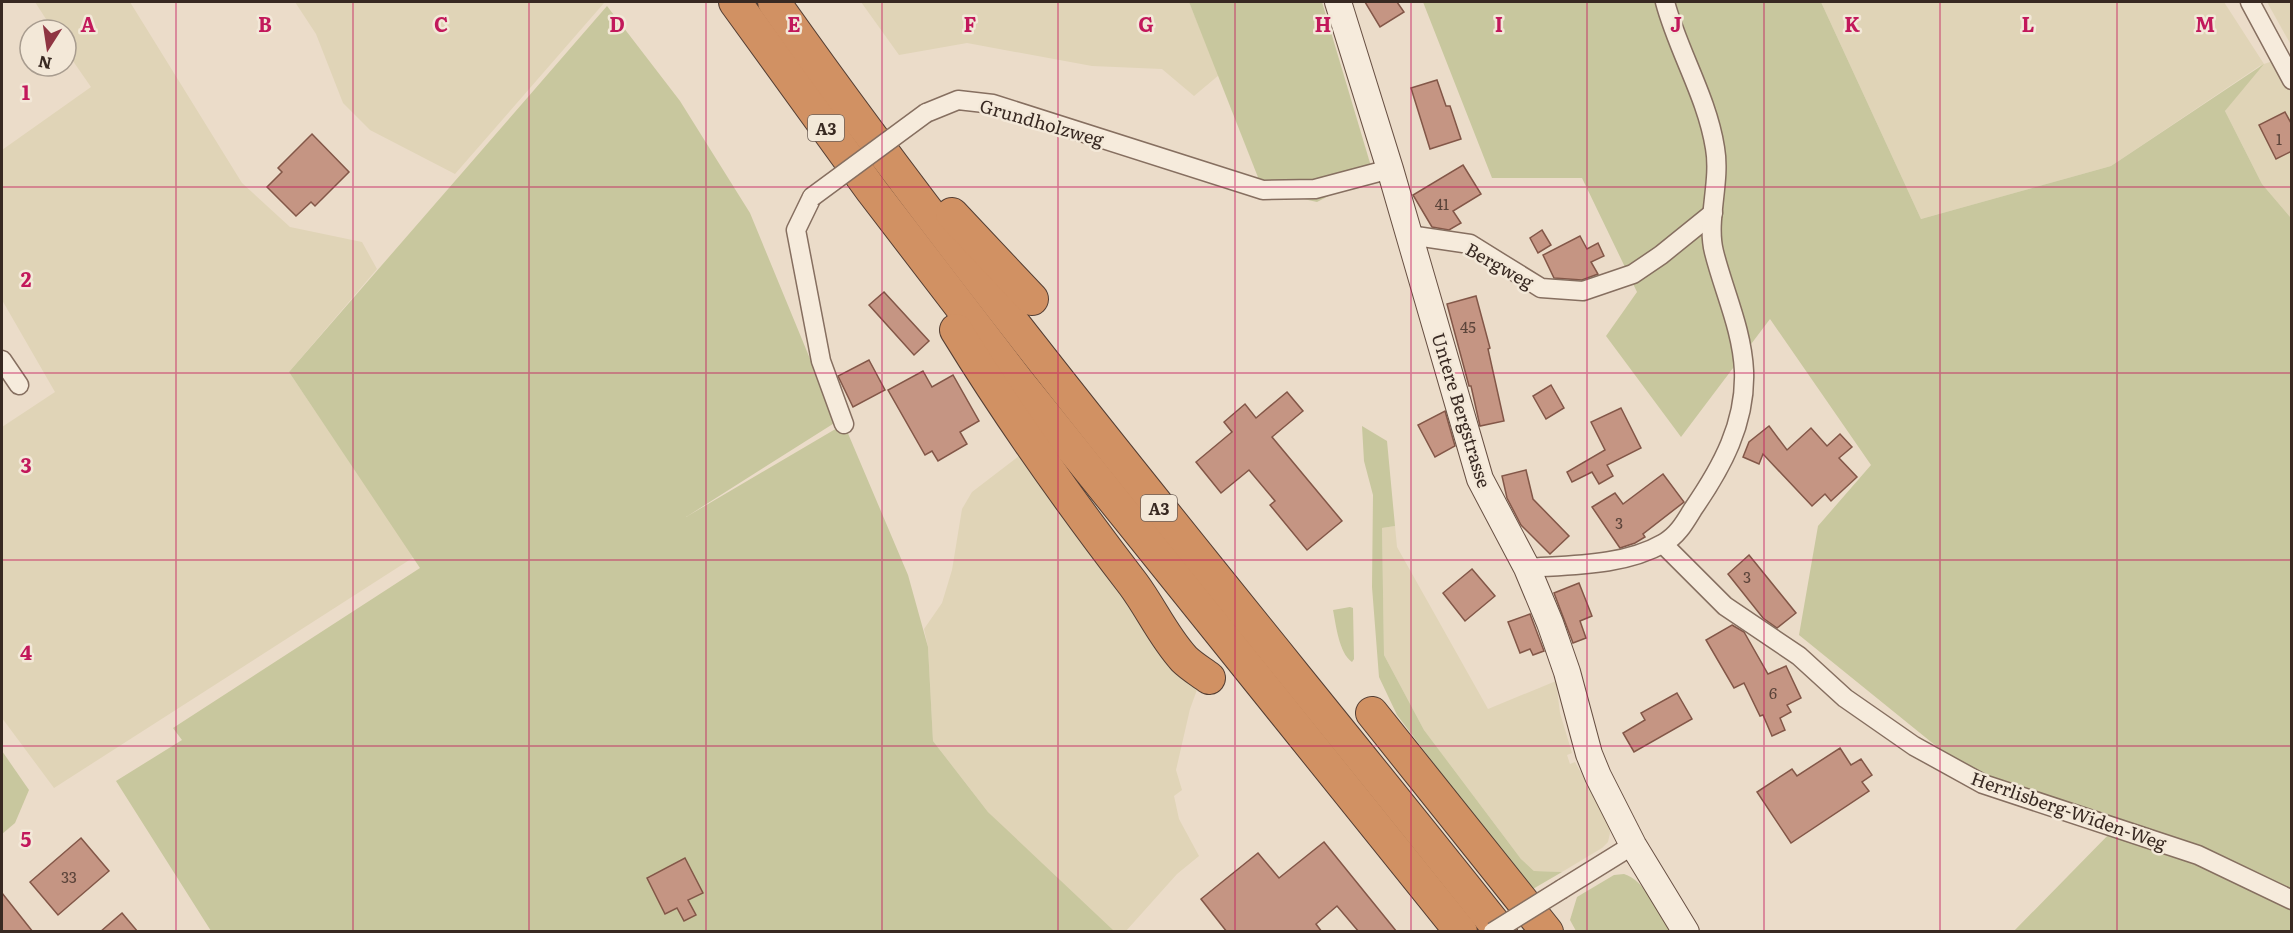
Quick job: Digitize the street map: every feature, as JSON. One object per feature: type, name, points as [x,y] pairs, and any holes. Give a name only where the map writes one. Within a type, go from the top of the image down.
[{"type":"highway","name":"A3","points":[[735,2],[872,191],[1066,442],[1461,932]]},
{"type":"highway","name":"A3","points":[[774,2],[911,190],[1076,404],[1501,932]]},
{"type":"highway","points":[[827,76],[1001,268],[1032,298]]},
{"type":"highway","points":[[872,191],[982,372],[1083,519],[1147,602],[1160,629],[1185,661],[1209,678]]},
{"type":"highway","points":[[1372,713],[1547,932]]},
{"type":"main road","name":"Untere Bergstrasse","points":[[1338,2],[1390,169],[1480,479],[1527,568],[1567,672],[1589,754],[1633,845],[1686,932]]},
{"type":"street","points":[[1527,568],[1619,560],[1663,544],[1675,536],[1710,485],[1734,435],[1743,402],[1744,370],[1737,322],[1713,249],[1713,213],[1718,180],[1712,127],[1665,2]]},
{"type":"street","points":[[2250,2],[2292,80]]},
{"type":"street","name":"Grundholzweg","points":[[844,424],[821,362],[796,230],[812,197],[926,114],[958,100],[993,104],[1263,190],[1315,189],[1390,169]]},
{"type":"street","name":"Bergweg","points":[[1408,235],[1470,244],[1541,288],[1583,291],[1633,274],[1661,255],[1713,213]]},
{"type":"street","points":[[2,360],[20,385]]},
{"type":"street","name":"Herrlisberg-Widen-Weg","points":[[1663,544],[1725,606],[1799,656],[1845,698],[1924,752],[1983,784],[2198,855],[2292,900]]},
{"type":"street","points":[[1492,932],[1633,845]]},
{"type":"shaded area","points":[[35,2],[130,2],[242,183],[290,227],[362,242],[377,269],[289,372],[414,557],[54,788],[2,718],[2,427],[55,392],[2,300],[2,150],[91,87],[78,68],[78,18],[45,18]]},
{"type":"shaded area","points":[[295,2],[604,3],[455,174],[370,130],[343,103],[316,34]]},
{"type":"shaded area","points":[[861,2],[1189,2],[1219,75],[1194,96],[1162,69],[1092,66],[967,43],[899,55]]},
{"type":"shaded area","points":[[1821,2],[2224,2],[2264,64],[2291,55],[2291,218],[2262,184],[2225,111],[2261,65],[2111,166],[1921,219]]},
{"type":"shaded area","points":[[2267,2],[2291,2],[2291,45]]},
{"type":"shaded area","points":[[1023,453],[1198,687],[1190,709],[1176,770],[1182,790],[1174,796],[1179,819],[1199,856],[1177,874],[1126,931],[1106,931],[988,812],[933,741],[928,647],[924,629],[942,603],[952,570],[962,509],[972,492]]},
{"type":"shaded area","points":[[1395,526],[1397,547],[1488,709],[1556,681],[1560,713],[1572,753],[1567,755],[1570,764],[1575,762],[1609,823],[1610,833],[1608,842],[1602,848],[1562,872],[1534,871],[1521,859],[1424,730],[1384,655],[1382,528]]},
{"type":"green space","points":[[1189,2],[1322,2],[1373,173],[1317,202],[1263,190]]},
{"type":"green space","points":[[1423,2],[1821,2],[1921,219],[2111,166],[2264,64],[2225,111],[2262,184],[2291,218],[2291,931],[2014,931],[2115,828],[1983,784],[1799,635],[1818,526],[1871,465],[1770,319],[1681,437],[1606,336],[1637,292],[1582,178],[1492,178]]},
{"type":"green space","points":[[607,6],[680,101],[750,213],[836,422],[686,517],[844,424],[908,575],[928,647],[933,741],[988,812],[1114,931],[211,931],[116,781],[182,740],[173,728],[420,568],[289,372]]},
{"type":"green space","points":[[1362,426],[1387,441],[1395,526],[1382,528],[1384,655],[1424,730],[1521,859],[1534,871],[1562,872],[1526,893],[1499,846],[1397,715],[1379,677],[1372,587],[1373,495],[1364,461]]},
{"type":"green space","points":[[1353,608],[1354,659],[1352,662],[1341,646],[1333,610]]},
{"type":"green space","points":[[2,751],[29,790],[15,823],[2,834]]},
{"type":"green space","points":[[1624,874],[1632,877],[1645,890],[1671,931],[1576,931],[1570,920],[1577,897],[1614,875]]},
{"type":"building","points":[[1365,2],[1397,2],[1404,12],[1380,27]]},
{"type":"building","points":[[1437,80],[1446,106],[1450,106],[1461,139],[1430,149],[1411,88]]},
{"type":"building","points":[[2285,112],[2292,125],[2292,151],[2276,159],[2259,125]]},
{"type":"building","points":[[312,134],[349,172],[315,206],[311,202],[296,216],[267,187],[282,172],[278,168]]},
{"type":"building","points":[[1463,165],[1481,194],[1453,211],[1461,223],[1449,230],[1432,227],[1413,195]]},
{"type":"building","points":[[1542,230],[1551,245],[1538,253],[1530,238]]},
{"type":"building","points":[[1580,236],[1587,249],[1598,243],[1604,256],[1591,262],[1598,274],[1582,280],[1554,278],[1543,255]]},
{"type":"building","points":[[884,292],[929,341],[914,355],[869,305]]},
{"type":"building","points":[[1476,296],[1490,348],[1488,349],[1504,421],[1480,426],[1447,304]]},
{"type":"building","points":[[869,360],[885,390],[853,407],[838,376]]},
{"type":"building","points":[[923,371],[932,387],[953,375],[979,421],[960,432],[967,444],[938,461],[932,451],[925,455],[888,390]]},
{"type":"building","points":[[1551,385],[1564,408],[1546,419],[1533,396]]},
{"type":"building","points":[[1287,392],[1303,411],[1272,437],[1342,521],[1307,550],[1270,505],[1275,501],[1249,470],[1221,493],[1196,462],[1232,432],[1224,422],[1245,404],[1256,418]]},
{"type":"building","points":[[1621,408],[1641,448],[1607,465],[1613,476],[1599,484],[1592,472],[1572,482],[1567,472],[1605,450],[1591,422]]},
{"type":"building","points":[[1445,411],[1455,446],[1435,457],[1418,425]]},
{"type":"building","points":[[1769,426],[1787,450],[1811,428],[1827,446],[1840,434],[1852,447],[1839,458],[1857,477],[1831,501],[1825,494],[1812,506],[1763,454],[1759,464],[1743,457],[1749,442]]},
{"type":"building","points":[[1526,470],[1533,499],[1569,536],[1550,554],[1521,525],[1507,498],[1502,476]]},
{"type":"building","points":[[1663,474],[1684,502],[1643,534],[1645,537],[1620,548],[1592,507],[1615,493],[1623,504]]},
{"type":"building","points":[[1749,555],[1796,613],[1777,628],[1763,618],[1728,574]]},
{"type":"building","points":[[1472,569],[1495,596],[1465,621],[1443,593]]},
{"type":"building","points":[[1579,583],[1592,616],[1580,621],[1586,638],[1573,643],[1554,593]]},
{"type":"building","points":[[1530,614],[1544,651],[1533,655],[1530,649],[1520,653],[1508,622]]},
{"type":"building","points":[[1732,625],[1744,632],[1768,674],[1786,666],[1801,698],[1787,705],[1791,712],[1780,718],[1785,730],[1772,736],[1763,715],[1760,716],[1744,683],[1734,688],[1706,640]]},
{"type":"building","points":[[1677,693],[1692,719],[1634,752],[1623,733],[1645,720],[1641,713]]},
{"type":"building","points":[[1840,748],[1851,765],[1861,759],[1872,775],[1862,782],[1869,791],[1791,843],[1757,792],[1792,769],[1797,776]]},
{"type":"building","points":[[81,838],[109,871],[58,915],[30,882]]},
{"type":"building","points":[[1324,842],[1397,932],[1359,932],[1337,906],[1316,924],[1322,932],[1227,932],[1201,899],[1258,853],[1279,878]]},
{"type":"building","points":[[685,858],[703,893],[688,900],[696,915],[684,921],[677,908],[665,914],[647,878]]},
{"type":"building","points":[[2,893],[33,932],[2,932]]},
{"type":"building","points":[[122,913],[138,932],[100,932]]}]
